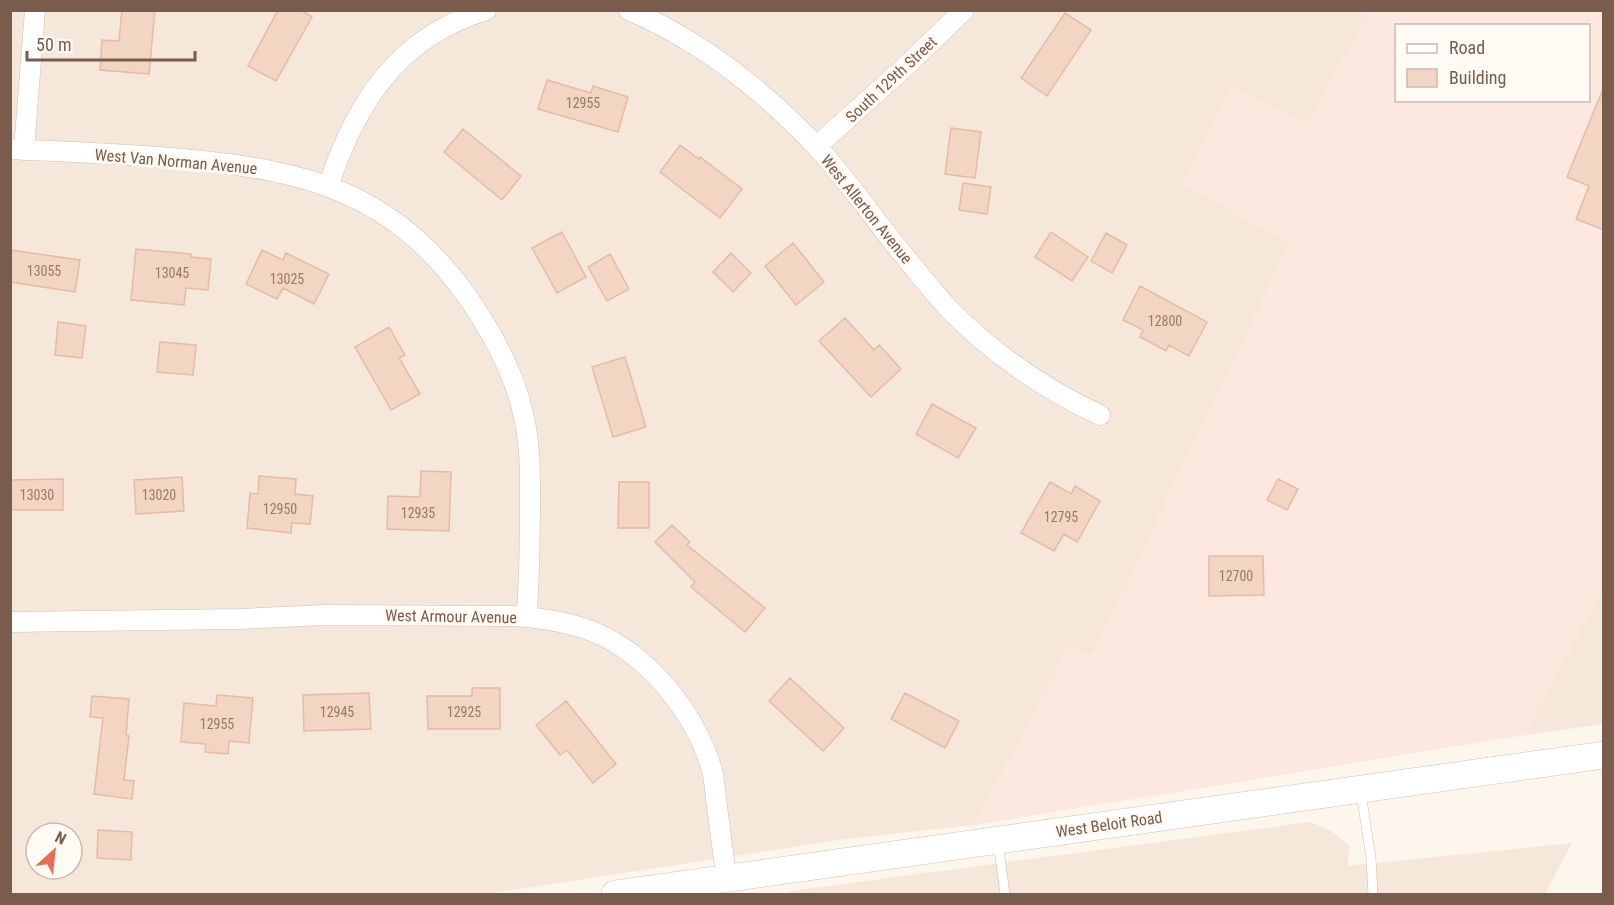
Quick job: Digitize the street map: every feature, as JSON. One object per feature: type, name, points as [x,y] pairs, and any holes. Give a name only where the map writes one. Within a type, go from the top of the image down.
[{"type":"main road","name":"West Beloit Road","points":[[615,894],[711,885],[997,839],[1604,754]]},
{"type":"street","points":[[17,150],[34,10]]},
{"type":"street","points":[[328,187],[339,156],[359,113],[400,58],[440,30],[486,10]]},
{"type":"street","name":"West Allerton Avenue","points":[[629,10],[692,43],[742,77],[772,102],[817,146],[948,308],[989,346],[1031,376],[1100,415]]},
{"type":"street","name":"South 129th Street","points":[[817,146],[964,10]]},
{"type":"street","name":"West Van Norman Avenue","points":[[17,150],[141,155],[239,164],[290,173],[328,187],[378,210],[424,245],[456,281],[480,316],[499,349],[519,397],[528,444],[530,478],[527,617]]},
{"type":"street","name":"West Armour Avenue","points":[[10,622],[238,619],[325,615],[527,617],[546,618],[597,633],[633,656],[674,695],[690,718],[704,746],[713,773],[711,885]]},
{"type":"lane","points":[[1360,789],[1371,858],[1373,894]]},
{"type":"lane","points":[[997,839],[1005,894]]},
{"type":"shaded area","points":[[10,11],[1369,11],[1308,124],[1183,185],[1290,243],[1092,655],[1069,644],[975,825],[846,839],[487,894],[11,894]]},
{"type":"shaded area","points":[[1369,11],[1603,11],[1603,586],[1526,735],[975,825],[1069,643],[1092,655],[1290,243],[1182,185],[1232,87],[1308,124]]},
{"type":"shaded area","points":[[1603,586],[1603,724],[1526,735]]},
{"type":"shaded area","points":[[1310,822],[1330,830],[1350,846],[1347,866],[1572,843],[1545,894],[789,894],[791,891]]},
{"type":"building","points":[[122,10],[155,10],[149,74],[100,70],[102,40],[119,41]]},
{"type":"building","points":[[278,10],[301,10],[312,17],[276,81],[248,66]]},
{"type":"building","points":[[1065,13],[1091,30],[1047,96],[1021,78]]},
{"type":"building","points":[[547,80],[591,93],[593,86],[628,97],[618,132],[538,109]]},
{"type":"building","points":[[1603,89],[1604,230],[1576,219],[1589,186],[1567,177]]},
{"type":"building","points":[[951,128],[981,132],[975,178],[945,174]]},
{"type":"building","points":[[463,129],[521,176],[502,200],[444,152]]},
{"type":"building","points":[[680,145],[742,189],[720,218],[660,172]]},
{"type":"building","points":[[963,183],[991,187],[987,214],[959,210]]},
{"type":"building","points":[[562,232],[586,277],[557,293],[532,248]]},
{"type":"building","points":[[1051,232],[1088,257],[1072,281],[1035,257]]},
{"type":"building","points":[[1106,233],[1127,245],[1112,273],[1091,261]]},
{"type":"building","points":[[793,243],[824,282],[796,305],[765,266]]},
{"type":"building","points":[[136,249],[191,254],[191,257],[211,259],[208,290],[186,288],[184,305],[131,300]]},
{"type":"building","points":[[10,250],[80,260],[75,292],[10,282]]},
{"type":"building","points":[[262,250],[283,260],[286,253],[329,274],[314,304],[283,288],[277,299],[246,284]]},
{"type":"building","points":[[731,253],[751,273],[733,292],[713,272]]},
{"type":"building","points":[[610,254],[629,289],[607,301],[588,267]]},
{"type":"building","points":[[1140,286],[1207,322],[1189,356],[1169,345],[1166,351],[1140,337],[1143,330],[1123,320]]},
{"type":"building","points":[[845,318],[874,350],[879,345],[901,369],[871,397],[819,341]]},
{"type":"building","points":[[58,322],[86,326],[82,358],[55,355]]},
{"type":"building","points":[[389,327],[405,355],[399,358],[420,394],[391,410],[355,347]]},
{"type":"building","points":[[160,342],[196,345],[193,375],[157,372]]},
{"type":"building","points":[[625,357],[646,427],[613,437],[592,367]]},
{"type":"building","points":[[932,404],[976,428],[958,458],[916,434]]},
{"type":"building","points":[[421,471],[451,472],[449,531],[387,529],[388,496],[420,497]]},
{"type":"building","points":[[259,476],[296,479],[295,494],[313,496],[310,524],[292,523],[291,533],[247,528],[250,493],[258,494]]},
{"type":"building","points":[[182,477],[184,511],[136,514],[134,480]]},
{"type":"building","points":[[63,479],[63,510],[10,510],[10,480]]},
{"type":"building","points":[[1278,479],[1298,489],[1287,510],[1267,500]]},
{"type":"building","points":[[619,482],[649,482],[649,528],[618,528]]},
{"type":"building","points":[[1050,482],[1071,494],[1075,486],[1100,501],[1077,542],[1064,534],[1054,551],[1021,533]]},
{"type":"building","points":[[672,525],[690,542],[687,545],[765,608],[745,632],[691,587],[695,582],[655,542]]},
{"type":"building","points":[[1209,556],[1263,556],[1264,595],[1209,596]]},
{"type":"building","points":[[790,678],[844,728],[823,751],[769,701]]},
{"type":"building","points":[[472,688],[500,688],[500,729],[428,729],[427,696],[472,696]]},
{"type":"building","points":[[369,693],[371,729],[304,731],[303,695]]},
{"type":"building","points":[[905,693],[959,721],[945,748],[891,719]]},
{"type":"building","points":[[217,695],[253,698],[249,743],[229,741],[228,754],[205,752],[206,744],[181,742],[184,703],[216,706]]},
{"type":"building","points":[[92,696],[129,699],[126,735],[129,736],[124,780],[134,781],[132,799],[94,794],[103,718],[90,717]]},
{"type":"building","points":[[566,701],[616,764],[593,783],[567,750],[560,755],[536,725]]},
{"type":"building","points":[[98,830],[132,832],[131,860],[97,858]]}]
